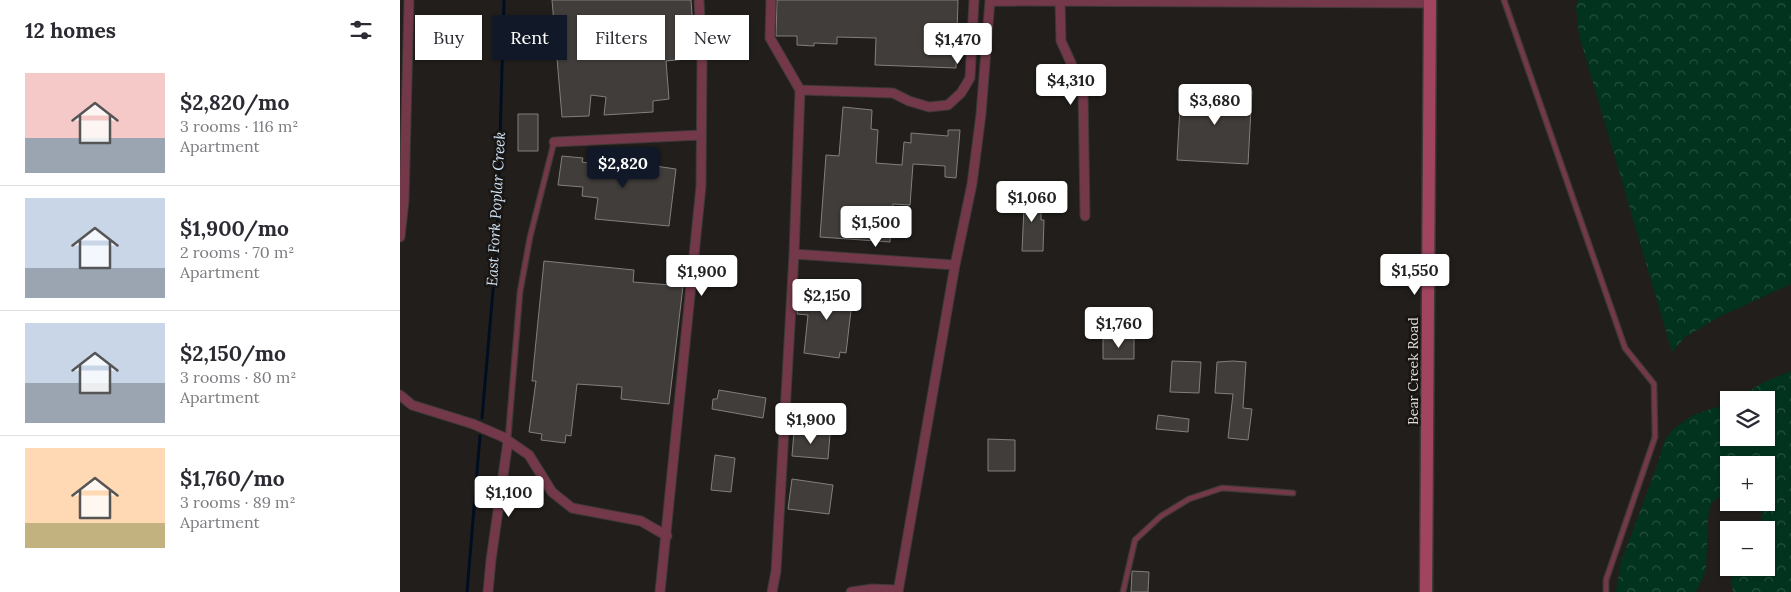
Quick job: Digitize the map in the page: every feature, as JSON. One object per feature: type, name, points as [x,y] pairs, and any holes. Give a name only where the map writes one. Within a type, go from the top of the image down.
[{"type":"street","points":[[400,237],[404,201],[409,0]]},
{"type":"street","points":[[660,592],[701,186],[702,60],[699,0]]},
{"type":"street","points":[[771,0],[770,38],[800,90],[794,254],[776,571],[772,592]]},
{"type":"street","points":[[800,90],[893,93],[909,101],[929,107],[948,105],[961,92],[970,78],[974,0]]},
{"type":"street","points":[[1060,0],[1061,41],[1083,89],[1085,216]]},
{"type":"street","points":[[851,592],[872,589],[898,591],[955,266],[973,175],[981,114],[990,1],[1430,2]]},
{"type":"street","name":"Bear Creek Road","points":[[1426,592],[1430,2]]},
{"type":"street","points":[[554,142],[701,135]]},
{"type":"street","points":[[794,254],[955,266]]},
{"type":"street","points":[[400,395],[412,406],[473,424],[508,441],[529,455],[552,492],[572,508],[641,521],[667,536]]},
{"type":"street","points":[[488,592],[508,441]]},
{"type":"lane","points":[[1504,0],[1625,348],[1654,384],[1655,437],[1606,580],[1606,592]]},
{"type":"lane","points":[[508,441],[520,292],[554,142]]},
{"type":"lane","points":[[1123,592],[1135,540],[1160,516],[1189,499],[1222,488],[1293,493]]},
{"type":"green space","points":[[1578,0],[1791,0],[1791,284],[1719,317],[1685,337],[1672,352],[1579,35],[1576,7]]},
{"type":"green space","points":[[1791,371],[1791,592],[1733,592],[1731,580],[1733,576],[1775,576],[1775,521],[1761,521],[1762,511],[1775,511],[1775,456],[1720,456],[1720,497],[1711,503],[1708,519],[1706,571],[1696,592],[1616,592],[1621,562],[1657,466],[1664,442],[1672,430],[1693,415],[1720,406],[1720,446],[1775,446],[1775,391],[1749,391],[1762,383]]},
{"type":"building","points":[[552,0],[691,0],[692,15],[675,15],[676,60],[666,61],[669,99],[653,101],[653,112],[604,115],[606,97],[591,95],[589,116],[562,117],[557,60],[567,60],[567,15],[553,15]]},
{"type":"building","points":[[777,0],[958,0],[956,68],[875,65],[876,38],[837,37],[837,44],[814,43],[814,46],[797,45],[797,36],[776,36]]},
{"type":"building","points":[[1223,85],[1238,86],[1238,90],[1252,91],[1248,164],[1177,160],[1181,89],[1222,91]]},
{"type":"building","points":[[843,107],[872,110],[871,129],[878,130],[876,163],[902,165],[904,142],[911,143],[911,133],[948,136],[948,130],[960,130],[956,178],[945,177],[945,166],[913,164],[910,205],[893,204],[890,242],[820,237],[826,155],[839,156]]},
{"type":"building","points":[[518,114],[538,114],[538,151],[518,151]]},
{"type":"building","points":[[562,156],[583,158],[582,162],[598,165],[599,158],[676,169],[669,226],[595,219],[598,198],[582,196],[583,187],[558,185]]},
{"type":"building","points":[[1017,196],[1041,196],[1041,220],[1044,220],[1043,251],[1022,251],[1024,207],[1017,207]]},
{"type":"building","points":[[544,261],[634,270],[633,282],[683,286],[669,404],[621,399],[622,387],[577,384],[571,436],[566,435],[565,443],[541,440],[542,434],[529,432],[536,381],[532,381]]},
{"type":"building","points":[[808,286],[836,289],[836,292],[853,293],[846,353],[840,352],[839,358],[804,353],[808,315],[797,314],[798,305],[806,306]]},
{"type":"building","points":[[1134,338],[1134,359],[1103,359],[1103,339]]},
{"type":"building","points":[[1172,361],[1201,362],[1199,393],[1170,392]]},
{"type":"building","points":[[1217,362],[1246,362],[1243,408],[1252,409],[1248,440],[1228,438],[1233,394],[1215,393]]},
{"type":"building","points":[[719,390],[766,398],[763,418],[712,409],[713,399],[717,399]]},
{"type":"building","points":[[1158,415],[1189,419],[1188,432],[1156,429]]},
{"type":"building","points":[[794,431],[830,434],[828,459],[792,456]]},
{"type":"building","points":[[988,439],[1015,440],[1015,471],[988,471]]},
{"type":"building","points":[[715,455],[735,458],[731,492],[711,490]]},
{"type":"building","points":[[792,479],[833,485],[829,514],[788,509]]},
{"type":"building","points":[[1132,571],[1149,572],[1148,592],[1131,592]]},
{"type":"waterway","name":"East Fork Poplar Creek","points":[[482,418],[497,244],[504,0]]},
{"type":"waterway","name":"East Fork Poplar Creek","points":[[467,592],[480,436]]}]
